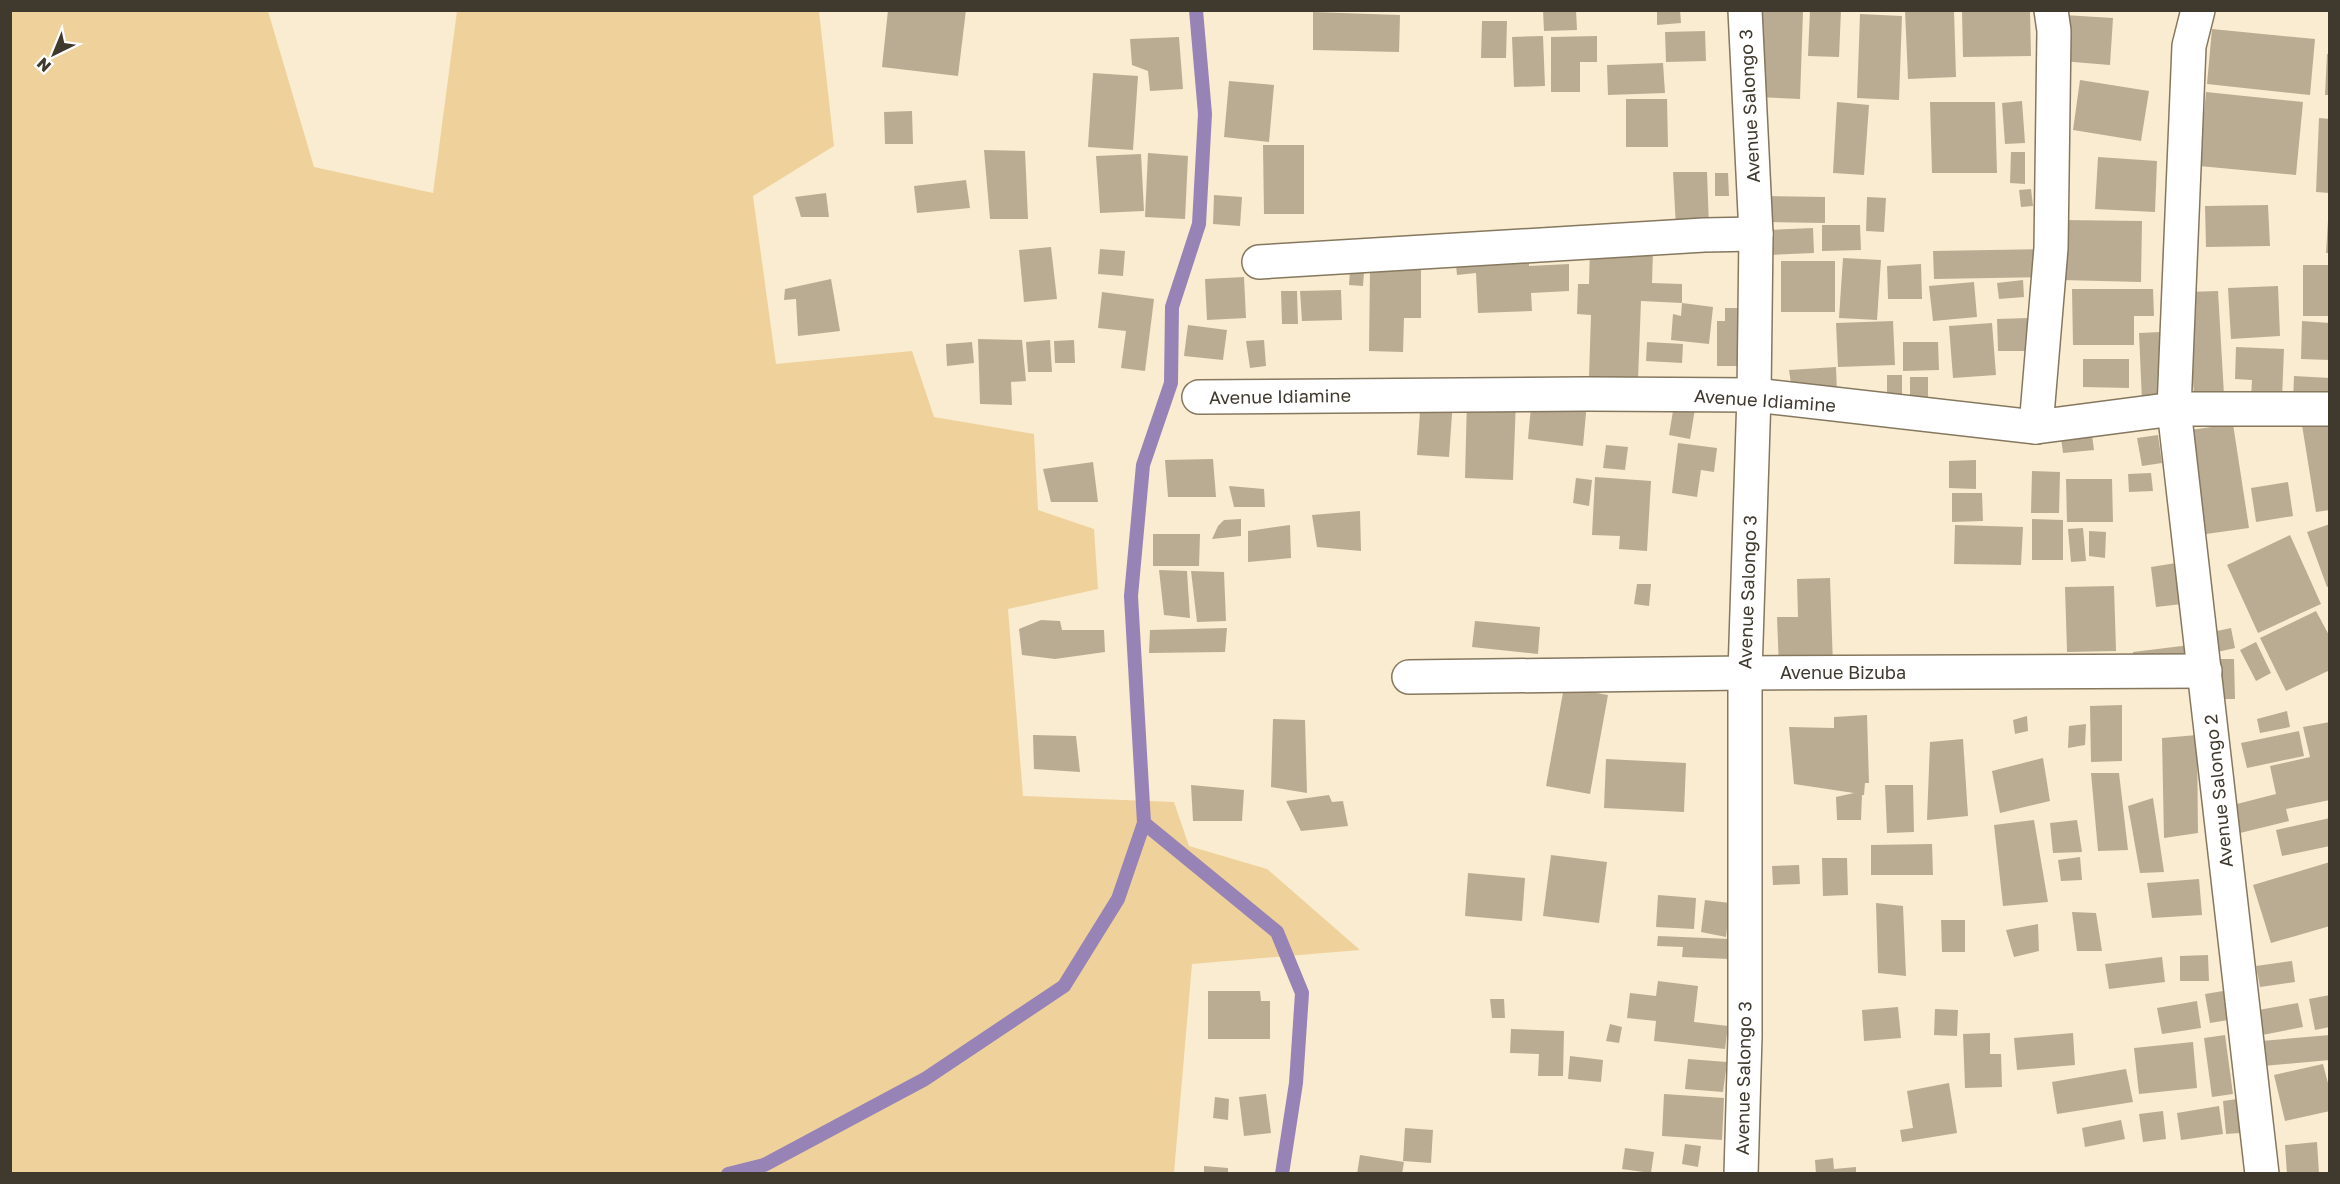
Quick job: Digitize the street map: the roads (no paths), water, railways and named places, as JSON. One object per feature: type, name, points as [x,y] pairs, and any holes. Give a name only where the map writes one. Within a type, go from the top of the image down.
[{"type":"street","name":"Avenue Salongo 3","points":[[1741,1173],[1745,1036],[1745,672],[1754,395],[1756,234],[1745,10]]},
{"type":"street","points":[[2036,427],[2051,248],[2054,31],[2051,10]]},
{"type":"street","name":"Avenue Salongo 2","points":[[2199,10],[2189,46],[2174,409],[2262,1173]]},
{"type":"street","points":[[1259,262],[1704,234],[1756,234]]},
{"type":"street","name":"Avenue Idiamine","points":[[1199,397],[1754,395],[2036,427],[2174,409],[2330,409]]},
{"type":"street","name":"Avenue Bizuba","points":[[1408,677],[1745,672],[2205,671]]},
{"type":"waterway","points":[[728,1174],[764,1165],[925,1079],[1064,986],[1118,899],[1144,823],[1131,596],[1143,465],[1171,383],[1172,307],[1199,224],[1205,114],[1196,10]]},
{"type":"waterway","points":[[1144,823],[1277,932],[1302,993],[1296,1083],[1282,1174]]}]
